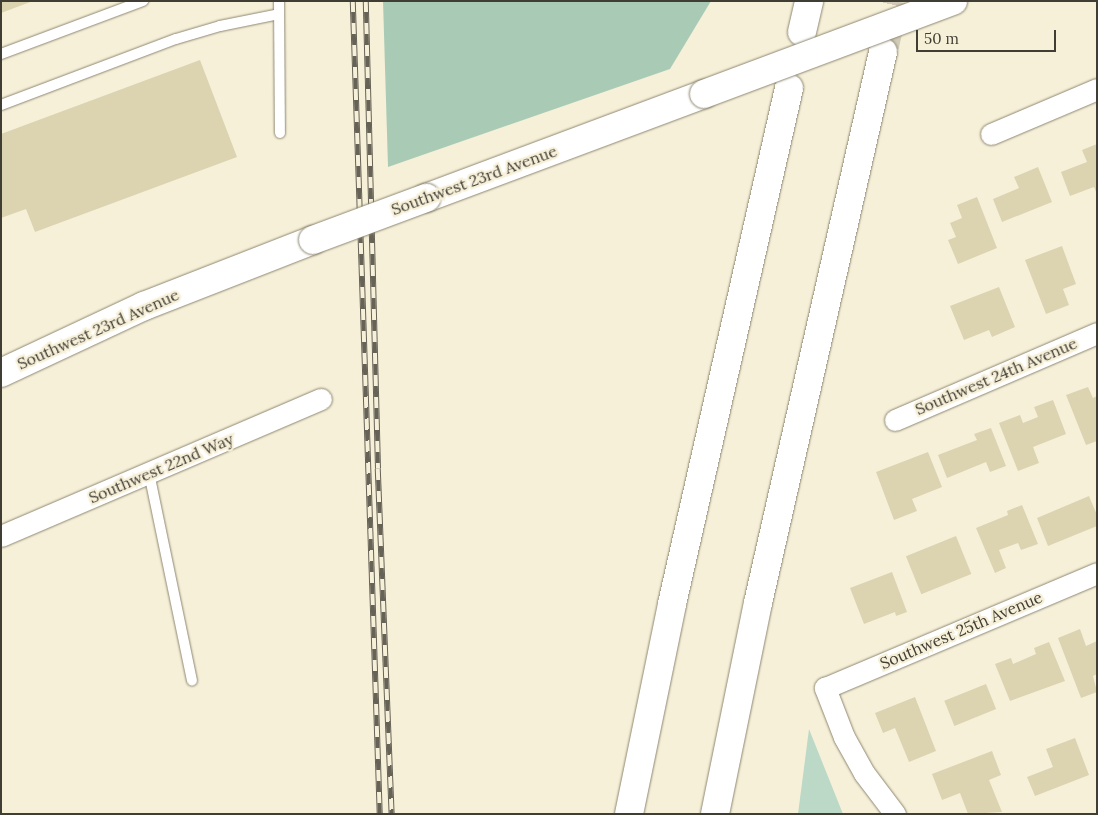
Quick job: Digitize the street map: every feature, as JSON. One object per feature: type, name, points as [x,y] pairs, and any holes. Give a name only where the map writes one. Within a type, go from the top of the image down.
[{"type":"main road","points":[[804,1],[802,30],[808,1]]},
{"type":"main road","name":"Southwest 23rd Avenue","points":[[1,373],[136,310],[313,240],[953,1]]},
{"type":"main road","points":[[715,814],[758,603],[883,52]]},
{"type":"main road","points":[[630,814],[672,604],[789,88]]},
{"type":"street","points":[[991,134],[1097,89]]},
{"type":"street","name":"Southwest 24th Avenue","points":[[895,420],[1097,333]]},
{"type":"street","name":"Southwest 22nd Way","points":[[1,536],[321,399]]},
{"type":"street","name":"Southwest 25th Avenue","points":[[895,814],[856,759],[824,688],[1097,573]]},
{"type":"lane","points":[[1,54],[143,1]]},
{"type":"lane","points":[[279,1],[280,133]]},
{"type":"lane","points":[[1,105],[176,39],[279,14]]},
{"type":"lane","points":[[149,473],[192,681]]},
{"type":"green space","points":[[383,1],[711,1],[670,69],[388,167]]},
{"type":"green space","points":[[809,729],[843,814],[798,814]]},
{"type":"building","points":[[1,1],[33,1],[1,13]]},
{"type":"building","points":[[200,60],[237,157],[35,232],[26,209],[1,218],[1,134]]},
{"type":"building","points":[[1097,144],[1097,194],[1094,187],[1070,196],[1061,172],[1087,162],[1082,150]]},
{"type":"building","points":[[1038,167],[1052,202],[1002,222],[993,199],[1019,188],[1014,177]]},
{"type":"building","points":[[977,197],[997,248],[958,264],[948,240],[956,237],[950,223],[962,218],[957,205]]},
{"type":"building","points":[[1062,246],[1076,284],[1063,289],[1069,305],[1046,314],[1025,260]]},
{"type":"building","points":[[999,287],[1015,327],[992,337],[989,330],[964,340],[950,306]]},
{"type":"building","points":[[1088,387],[1093,398],[1097,396],[1097,441],[1086,445],[1066,395]]},
{"type":"building","points":[[1053,400],[1066,434],[1033,447],[1039,463],[1018,471],[999,423],[1020,415],[1023,423],[1038,417],[1034,407]]},
{"type":"building","points":[[991,428],[1006,466],[990,472],[986,462],[947,478],[938,455],[977,440],[974,434]]},
{"type":"building","points":[[928,452],[942,487],[912,499],[917,511],[894,520],[876,472]]},
{"type":"building","points":[[1089,496],[1097,515],[1097,526],[1048,546],[1037,518]]},
{"type":"building","points":[[1022,505],[1038,544],[1021,550],[1018,543],[999,550],[1006,568],[995,573],[976,528],[1008,515],[1007,511]]},
{"type":"building","points":[[956,536],[971,574],[921,594],[906,556]]},
{"type":"building","points":[[892,572],[907,612],[896,616],[895,612],[864,624],[850,588]]},
{"type":"building","points":[[1080,629],[1086,646],[1097,641],[1097,674],[1093,676],[1097,692],[1081,698],[1058,638]]},
{"type":"building","points":[[1049,642],[1065,681],[1010,701],[995,664],[1011,658],[1013,664],[1036,654],[1034,648]]},
{"type":"building","points":[[986,684],[996,709],[954,726],[944,701]]},
{"type":"building","points":[[915,697],[936,751],[909,762],[895,728],[883,733],[875,713]]},
{"type":"building","points":[[1075,738],[1089,775],[1035,796],[1027,777],[1053,767],[1046,749]]},
{"type":"building","points":[[992,751],[1001,775],[989,780],[1002,812],[968,814],[960,793],[942,800],[932,774]]},
{"type":"tunnel","points":[[885,46],[895,1]]},
{"type":"railway","points":[[353,1],[380,814]]},
{"type":"railway","points":[[366,1],[378,469],[392,814]]}]
